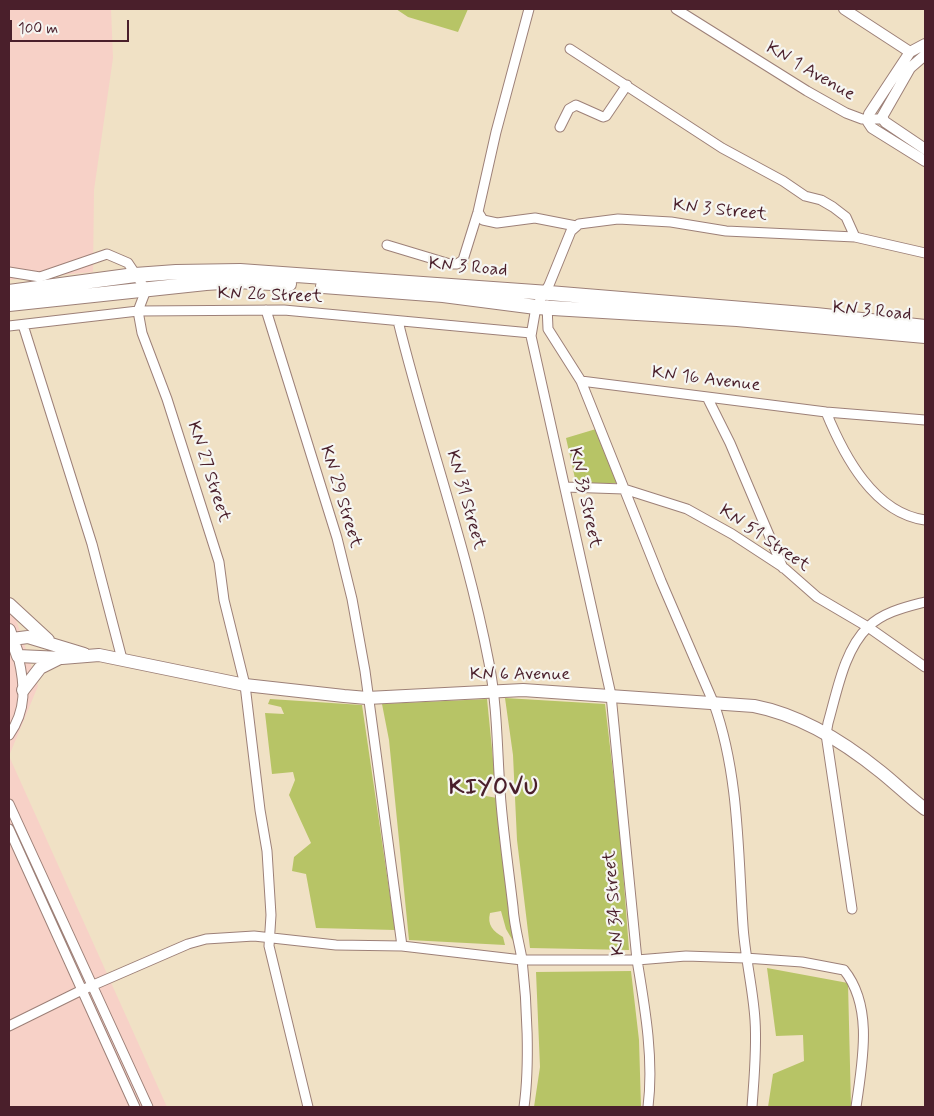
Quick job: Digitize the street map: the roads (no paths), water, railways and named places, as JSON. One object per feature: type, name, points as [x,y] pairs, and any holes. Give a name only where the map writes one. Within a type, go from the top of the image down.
[{"type":"highway","name":"KN 3 Road","points":[[9,292],[135,275],[240,271],[547,290],[925,327]]},
{"type":"highway","name":"KN 3 Road","points":[[9,304],[237,281],[443,295],[541,307],[737,319],[925,336]]},
{"type":"main road","points":[[9,604],[49,642]]},
{"type":"main road","name":"KN 6 Avenue","points":[[86,654],[62,658],[18,656],[10,635],[49,642],[86,654],[122,659],[245,685],[367,698],[493,690],[754,706],[775,710],[826,734],[880,771],[925,809]]},
{"type":"main road","points":[[23,690],[40,668],[62,658]]},
{"type":"street","points":[[387,245],[450,264],[457,264],[463,260],[478,212],[496,132],[529,9]]},
{"type":"street","name":"KN 1 Avenue","points":[[676,9],[807,91],[846,113],[868,119],[872,128],[925,161]]},
{"type":"street","points":[[844,9],[910,52],[922,57],[910,68],[885,108],[883,119]]},
{"type":"street","points":[[925,44],[910,52],[869,114],[868,119],[883,119],[925,149]]},
{"type":"street","points":[[570,50],[722,148],[783,181],[804,196],[833,207],[846,217],[855,237]]},
{"type":"street","points":[[560,127],[569,109],[576,105],[603,117],[606,116],[627,85]]},
{"type":"street","points":[[478,212],[483,220],[497,223],[535,218],[576,226]]},
{"type":"street","name":"KN 3 Street","points":[[576,226],[618,219],[671,222],[726,231],[855,237],[925,252]]},
{"type":"street","points":[[576,226],[571,231],[541,307],[551,335],[581,381],[661,581],[714,704],[724,733],[732,774],[746,958],[755,1021],[756,1061],[752,1107]]},
{"type":"street","points":[[9,272],[40,277],[107,254],[128,263],[146,290],[138,311]]},
{"type":"street","name":"KN 33 Street","points":[[541,307],[531,333],[611,696]]},
{"type":"street","name":"KN 29 Street","points":[[266,310],[343,559],[363,662],[402,946]]},
{"type":"street","name":"KN 26 Street","points":[[9,326],[138,311],[297,310],[531,333]]},
{"type":"street","name":"KN 27 Street","points":[[138,311],[142,333],[167,399],[219,562],[224,600],[245,685],[260,810],[267,851],[271,915],[268,938],[307,1107]]},
{"type":"street","name":"KN 31 Street","points":[[398,321],[424,423],[449,500],[468,570],[493,690],[501,804],[513,910],[522,960],[527,1048],[527,1085],[524,1107]]},
{"type":"street","points":[[23,325],[92,544],[122,659]]},
{"type":"street","name":"KN 16 Avenue","points":[[581,381],[826,412],[925,420]]},
{"type":"street","points":[[707,397],[730,443],[784,568]]},
{"type":"street","points":[[826,412],[845,452],[878,497],[906,516],[925,520]]},
{"type":"street","name":"KN 51 Street","points":[[565,487],[624,489],[688,509],[732,534],[784,568],[817,597],[868,627],[925,667]]},
{"type":"street","points":[[852,909],[826,734],[846,664],[868,627],[884,616],[925,602]]},
{"type":"street","points":[[9,735],[20,715],[23,690],[18,656]]},
{"type":"street","name":"KN 34 Street","points":[[611,696],[637,960],[644,1003],[650,1064],[648,1107]]},
{"type":"street","points":[[9,806],[148,1107]]},
{"type":"street","points":[[9,829],[135,1107]]},
{"type":"street","points":[[9,1026],[82,990],[171,951],[206,939],[236,936],[290,938],[336,945],[402,946],[522,960],[637,960],[686,956],[802,962],[844,970],[853,980],[857,989],[863,1023],[862,1066],[856,1107]]},
{"type":"district","name":"KIYOVU","points":[[494,789]]}]
